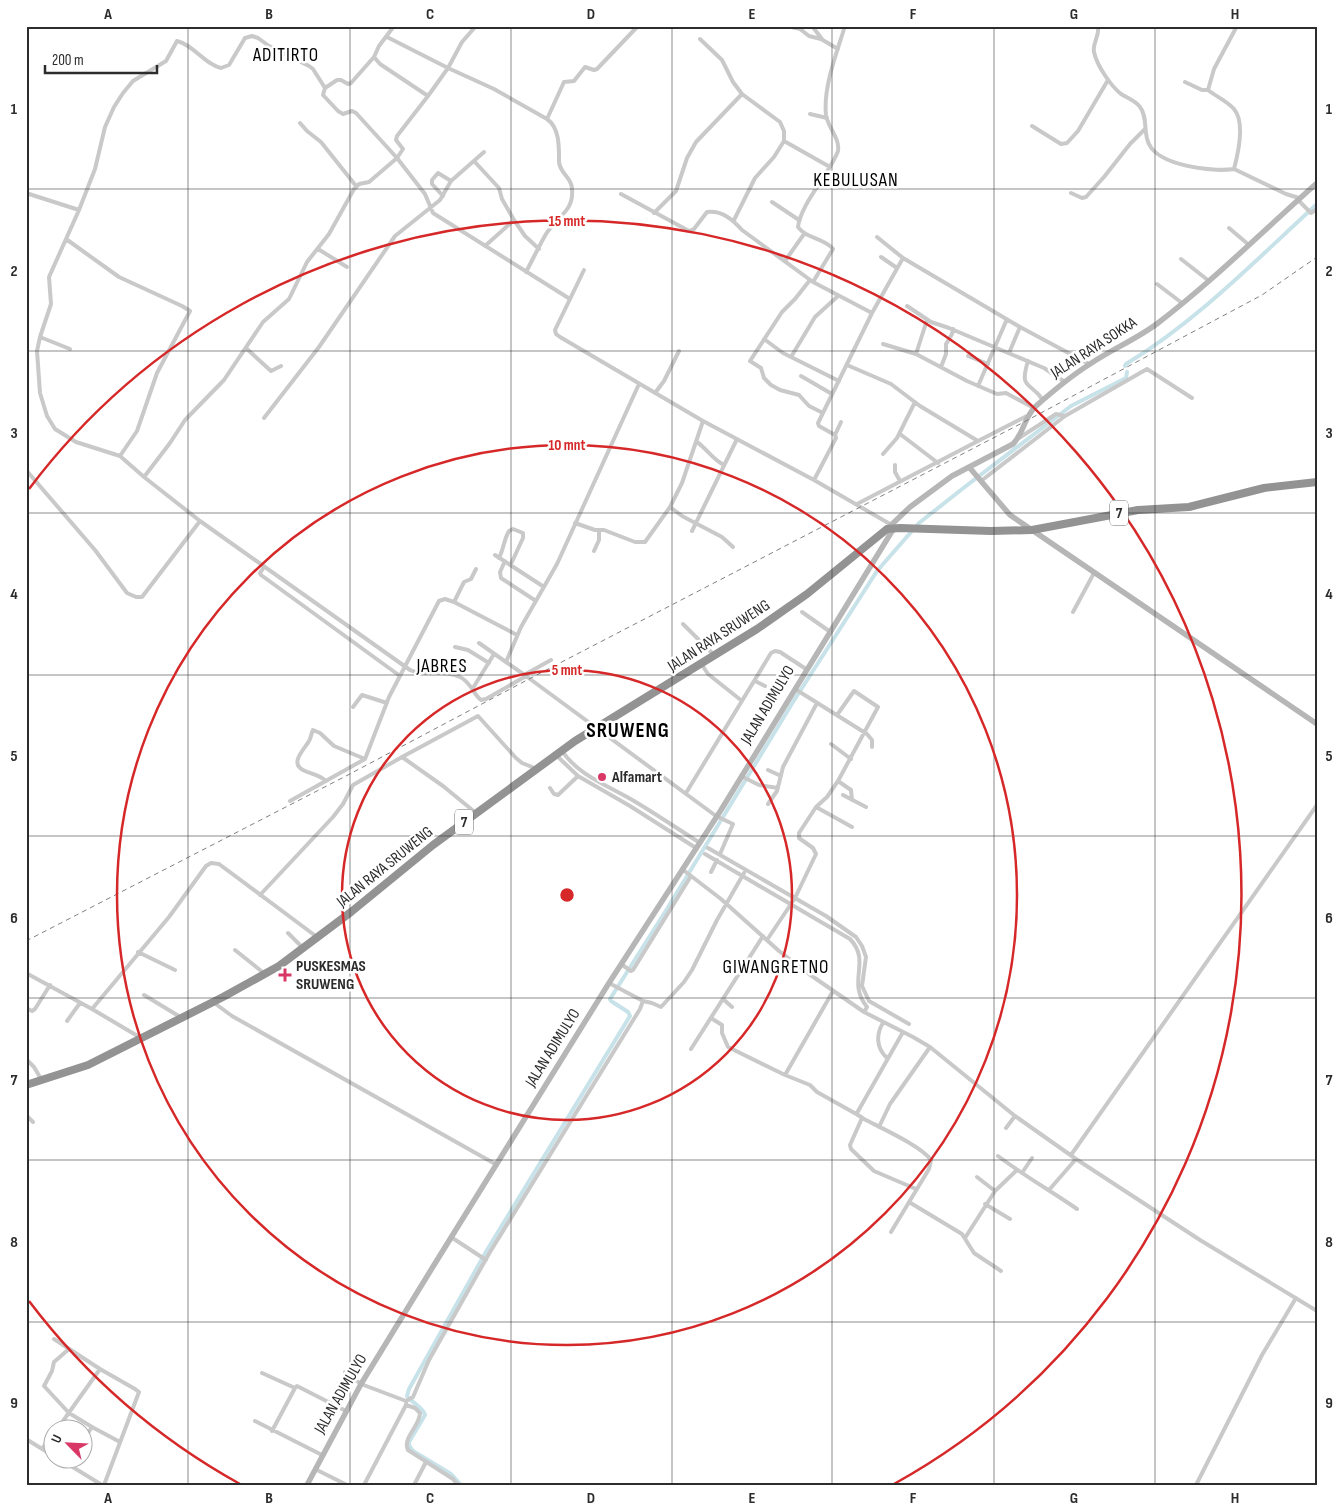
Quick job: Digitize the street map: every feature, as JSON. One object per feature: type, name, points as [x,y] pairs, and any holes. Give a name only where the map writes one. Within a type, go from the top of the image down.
[{"type":"highway","name":"7","points":[[890,527],[991,531],[1032,530],[1138,510],[1189,507],[1264,488],[1317,482]]},
{"type":"highway","name":"JALAN RAYA SRUWENG","points":[[26,1085],[88,1065],[213,1002],[279,966],[433,845],[559,753],[595,728],[702,665],[796,603],[890,527]]},
{"type":"street","points":[[394,26],[388,37],[379,46],[374,57],[351,84],[337,80],[325,88],[323,96],[343,114],[352,111],[356,113],[397,158],[425,194],[430,208],[435,215],[570,299]]},
{"type":"street","points":[[144,477],[170,444],[185,420],[224,380],[263,322],[289,299],[307,262],[332,229],[356,186],[369,182],[397,158],[403,149],[396,140],[397,136],[448,68],[462,42],[476,26]]},
{"type":"street","points":[[547,119],[564,82],[574,81],[585,67],[597,69],[638,26]]},
{"type":"street","points":[[787,26],[799,29],[809,36],[824,40]]},
{"type":"street","points":[[812,26],[824,40],[838,50]]},
{"type":"street","points":[[823,413],[807,404],[799,396],[772,386],[764,378],[761,368],[752,363],[751,359],[782,312],[812,281],[833,249],[804,234],[798,228],[799,220],[836,156],[839,146],[827,118],[827,94],[845,26]]},
{"type":"street","points":[[1098,26],[1094,50],[1108,80],[1119,92],[1140,106],[1149,146],[1153,150],[1190,167],[1234,169],[1299,199],[1312,213],[1317,209]]},
{"type":"street","points":[[1208,90],[1214,69],[1237,26]]},
{"type":"street","points":[[325,88],[316,73],[309,66],[255,37],[249,36],[245,38],[229,65],[221,68],[211,64],[194,50],[177,41],[166,61],[134,81],[119,100],[105,127],[95,169],[49,277],[51,304],[40,337],[37,357],[39,388],[46,411],[52,424],[61,433],[76,442],[120,456],[200,521],[415,672],[456,675],[473,688],[478,698],[484,700],[551,660]]},
{"type":"street","points":[[388,37],[494,89],[547,119],[554,125],[559,165],[561,171],[570,179],[572,196],[566,212],[551,227],[526,272]]},
{"type":"street","points":[[700,39],[722,60],[733,82],[742,94],[778,120],[783,127],[784,141],[774,157],[755,178],[734,220]]},
{"type":"street","points":[[374,57],[385,67],[428,96]]},
{"type":"street","points":[[1032,126],[1056,142],[1065,145],[1072,139],[1108,80]]},
{"type":"street","points":[[1185,82],[1202,90],[1208,90],[1229,104],[1236,112],[1240,139],[1234,169]]},
{"type":"street","points":[[654,213],[676,191],[687,158],[696,142],[742,94]]},
{"type":"street","points":[[810,114],[827,118]]},
{"type":"street","points":[[300,123],[320,142],[356,186]]},
{"type":"street","points":[[1071,193],[1082,198],[1086,197],[1145,129]]},
{"type":"street","points":[[784,141],[830,167]]},
{"type":"street","points":[[264,418],[324,340],[395,236],[443,196],[444,191],[452,181],[484,152]]},
{"type":"street","points":[[474,161],[499,188],[502,199],[514,220],[525,236],[539,249]]},
{"type":"street","points":[[443,196],[432,184],[432,180],[438,173],[452,181]]},
{"type":"street","name":"JALAN RAYA SOKKA","points":[[1019,438],[1024,422],[1029,414],[1043,400],[1089,364],[1156,324],[1209,282],[1317,183]]},
{"type":"street","points":[[26,193],[79,210]]},
{"type":"street","points":[[621,194],[689,231],[694,229],[707,212],[718,213],[734,220],[742,230],[812,281],[872,313]]},
{"type":"street","points":[[772,202],[799,220]]},
{"type":"street","points":[[485,246],[514,220]]},
{"type":"street","points":[[1229,228],[1249,245]]},
{"type":"street","points":[[785,261],[804,234]]},
{"type":"street","points":[[877,237],[903,258],[1020,327],[1089,364]]},
{"type":"street","points":[[66,239],[119,277],[190,311],[157,373],[137,431],[120,456]]},
{"type":"street","points":[[318,249],[347,267]]},
{"type":"street","points":[[881,256],[897,268]]},
{"type":"street","points":[[835,435],[818,426],[818,423],[872,313],[903,258]]},
{"type":"street","points":[[1181,259],[1209,282]]},
{"type":"street","points":[[584,270],[555,327],[556,334],[703,421],[857,504],[890,527],[930,491],[952,476],[1149,369],[1192,398]]},
{"type":"street","points":[[1157,284],[1182,303]]},
{"type":"street","points":[[791,357],[815,317],[838,296]]},
{"type":"street","points":[[906,306],[927,320],[1028,360],[1051,371],[1065,382]]},
{"type":"street","points":[[978,386],[1007,319]]},
{"type":"street","points":[[916,354],[927,320]]},
{"type":"street","points":[[1009,353],[1020,327]]},
{"type":"street","points":[[941,367],[946,354],[946,344],[953,329]]},
{"type":"street","points":[[40,337],[70,350]]},
{"type":"street","points":[[764,339],[791,357],[839,381]]},
{"type":"street","points":[[883,344],[916,354],[978,386],[998,394],[1006,393],[1034,408]]},
{"type":"street","points":[[247,348],[271,371],[281,366]]},
{"type":"street","points":[[655,392],[664,381],[679,351]]},
{"type":"street","points":[[968,356],[988,364]]},
{"type":"street","points":[[1028,360],[1024,374],[1026,382],[1043,400]]},
{"type":"street","points":[[847,365],[891,384],[914,402],[978,441]]},
{"type":"street","points":[[800,376],[832,394]]},
{"type":"street","points":[[506,662],[517,635],[557,564],[639,384]]},
{"type":"street","points":[[884,454],[900,434],[914,402]]},
{"type":"street","points":[[857,504],[900,481],[938,464],[1029,414]]},
{"type":"street","points":[[978,478],[1062,415]]},
{"type":"street","points":[[575,523],[604,530],[635,542],[645,542],[670,507],[682,483],[703,421]]},
{"type":"street","points":[[814,480],[831,448],[841,422]]},
{"type":"street","points":[[900,434],[938,464]]},
{"type":"street","points":[[692,531],[737,439]]},
{"type":"street","points":[[697,442],[716,461],[724,465]]},
{"type":"street","points":[[895,465],[895,472],[900,481]]},
{"type":"street","points":[[969,467],[1005,511],[1317,724]]},
{"type":"street","points":[[26,470],[95,550],[127,593],[136,598],[142,597],[147,591],[200,521]]},
{"type":"street","points":[[670,507],[721,537],[732,547]]},
{"type":"street","name":"JALAN ADIMULYO","points":[[307,1485],[361,1384],[497,1164],[612,984],[621,964],[687,873],[698,846],[795,689],[890,527]]},
{"type":"street","points":[[500,558],[509,530],[513,529],[523,533],[523,538],[511,564]]},
{"type":"street","points":[[594,551],[599,540],[599,530]]},
{"type":"street","points":[[494,555],[511,564],[544,587]]},
{"type":"street","points":[[505,561],[500,572],[501,578],[536,601]]},
{"type":"street","points":[[264,567],[260,575],[400,676]]},
{"type":"street","points":[[454,602],[464,582],[471,579],[476,569]]},
{"type":"street","points":[[1073,612],[1094,573]]},
{"type":"street","points":[[290,801],[365,759],[387,703],[436,604],[441,599],[454,602],[517,635]]},
{"type":"street","points":[[802,612],[829,631]]},
{"type":"street","points":[[682,624],[715,656]]},
{"type":"street","points":[[340,633],[346,625]]},
{"type":"street","points":[[351,641],[357,632]]},
{"type":"street","points":[[479,643],[717,817],[733,824],[720,854]]},
{"type":"street","points":[[455,647],[470,652],[489,663]]},
{"type":"street","points":[[686,793],[770,655],[775,651],[788,656],[806,669]]},
{"type":"street","points":[[473,688],[494,654]]},
{"type":"street","points":[[702,665],[708,674],[742,701]]},
{"type":"street","points":[[755,681],[765,686]]},
{"type":"street","points":[[795,689],[865,733],[872,740],[872,747]]},
{"type":"street","points":[[767,940],[795,898],[816,853],[813,848],[798,836],[816,807],[827,797],[838,781],[878,707],[855,691],[851,693],[836,716]]},
{"type":"street","points":[[353,707],[362,695],[387,703]]},
{"type":"street","points":[[768,804],[778,788],[785,763],[817,703]]},
{"type":"street","points":[[260,895],[343,804],[353,785],[478,716],[516,758],[522,763],[537,769]]},
{"type":"street","points":[[326,781],[320,776],[301,769],[298,764],[299,754],[314,730],[334,746],[365,759]]},
{"type":"street","points":[[831,744],[850,759]]},
{"type":"street","points":[[559,753],[578,776],[698,846]]},
{"type":"street","points":[[559,753],[582,772],[633,800],[698,846]]},
{"type":"street","points":[[402,757],[443,786],[476,814]]},
{"type":"street","points":[[768,770],[781,776]]},
{"type":"street","points":[[550,788],[554,794],[558,795],[578,776]]},
{"type":"street","points":[[742,777],[760,785],[778,788]]},
{"type":"street","points":[[838,781],[851,790],[852,800]]},
{"type":"street","points":[[843,795],[866,807]]},
{"type":"street","points":[[630,806],[633,800]]},
{"type":"street","points":[[1071,1155],[1317,806]]},
{"type":"street","points":[[816,807],[852,827]]},
{"type":"street","points":[[708,848],[826,916],[859,940],[864,950],[866,962],[862,986],[868,1005],[864,1012]]},
{"type":"street","points":[[705,854],[845,935],[854,943],[860,962],[857,989],[861,998],[868,1005],[909,1024]]},
{"type":"street","points":[[711,872],[718,860]]},
{"type":"street","points":[[92,1009],[168,917],[206,866],[211,863],[219,864],[317,937]]},
{"type":"street","points":[[612,984],[643,1001],[652,1002],[661,1007],[684,982],[747,869]]},
{"type":"street","points":[[621,964],[629,969],[656,934],[687,873],[727,904],[789,960],[833,991],[864,1012],[930,1047],[1015,1116],[1076,1159],[1200,1240],[1317,1311]]},
{"type":"street","points":[[823,921],[826,916]]},
{"type":"street","points":[[288,933],[303,948]]},
{"type":"street","points":[[691,1049],[763,936]]},
{"type":"street","points":[[854,943],[859,940]]},
{"type":"street","points":[[235,950],[265,974]]},
{"type":"street","points":[[138,952],[174,970]]},
{"type":"street","points":[[860,962],[866,962]]},
{"type":"street","points":[[26,973],[142,1038]]},
{"type":"street","points":[[26,1008],[32,1011],[35,1009],[50,985]]},
{"type":"street","points":[[857,989],[862,986]]},
{"type":"street","points":[[785,1075],[833,991]]},
{"type":"street","points":[[144,996],[182,1018]]},
{"type":"street","points":[[723,999],[732,1007]]},
{"type":"street","points":[[367,1484],[429,1360],[485,1260],[643,1001]]},
{"type":"street","points":[[67,1021],[80,1002]]},
{"type":"street","points":[[213,1002],[232,1016],[497,1164]]},
{"type":"street","points":[[711,1018],[722,1025],[722,1034],[728,1047],[810,1085],[817,1092],[910,1144],[929,1158],[931,1166],[891,1232]]},
{"type":"street","points":[[883,1022],[878,1036],[881,1050],[886,1058]]},
{"type":"street","points":[[903,1032],[886,1058],[859,1107],[860,1116],[850,1145],[851,1149],[874,1171],[916,1190]]},
{"type":"street","points":[[878,1127],[890,1104],[930,1047]]},
{"type":"street","points":[[26,1060],[34,1067],[41,1080]]},
{"type":"street","points":[[26,1115],[33,1122]]},
{"type":"street","points":[[1006,1128],[1015,1116]]},
{"type":"street","points":[[998,1156],[1077,1210]]},
{"type":"street","points":[[1022,1173],[1032,1158]]},
{"type":"street","points":[[1049,1190],[1076,1159]]},
{"type":"street","points":[[965,1238],[985,1204],[995,1191],[1017,1170]]},
{"type":"street","points":[[977,1178],[995,1191]]},
{"type":"street","points":[[910,1202],[962,1234],[974,1253],[1001,1271]]},
{"type":"street","points":[[985,1204],[1010,1219]]},
{"type":"street","points":[[452,1238],[485,1260]]},
{"type":"street","points":[[1196,1485],[1262,1355],[1296,1298]]},
{"type":"street","points":[[54,1338],[100,1369],[135,1388],[138,1392],[103,1485],[74,1468]]},
{"type":"street","points":[[69,1349],[54,1362],[52,1371],[44,1386],[70,1413],[78,1418]]},
{"type":"street","points":[[66,1418],[100,1369]]},
{"type":"street","points":[[345,1372],[361,1384],[408,1401],[420,1413],[419,1422],[406,1442],[406,1447],[411,1453],[453,1479],[458,1485]]},
{"type":"street","points":[[262,1373],[295,1388],[297,1386],[346,1411]]},
{"type":"street","points":[[272,1431],[295,1388]]},
{"type":"street","points":[[255,1421],[322,1455]]},
{"type":"street","points":[[92,1427],[120,1442]]},
{"type":"street","points":[[26,1440],[42,1449]]},
{"type":"street","points":[[414,1485],[426,1462]]},
{"type":"street","points":[[315,1469],[347,1485]]},
{"type":"waterway","points":[[1125,366],[1202,309],[1317,204]]},
{"type":"waterway","points":[[461,1485],[451,1474],[413,1451],[409,1445],[425,1415],[407,1396],[409,1389],[487,1250],[630,1016],[628,1012],[610,999],[793,702],[877,571],[919,523],[1071,406],[1126,378],[1127,372]]},
{"type":"railway","points":[[26,941],[1024,422],[1262,295],[1317,257]]},
{"type":"place","name":"Alfamart","points":[[602,777]]},
{"type":"place","name":"PUSKESMAS SRUWENG","points":[[285,975]]},
{"type":"district","name":"ADITIRTO","points":[[286,55]]},
{"type":"district","name":"KEBULUSAN","points":[[856,180]]},
{"type":"district","name":"JABRES","points":[[442,666]]},
{"type":"district","name":"SRUWENG","points":[[628,730]]},
{"type":"district","name":"GIWANGRETNO","points":[[776,967]]}]
